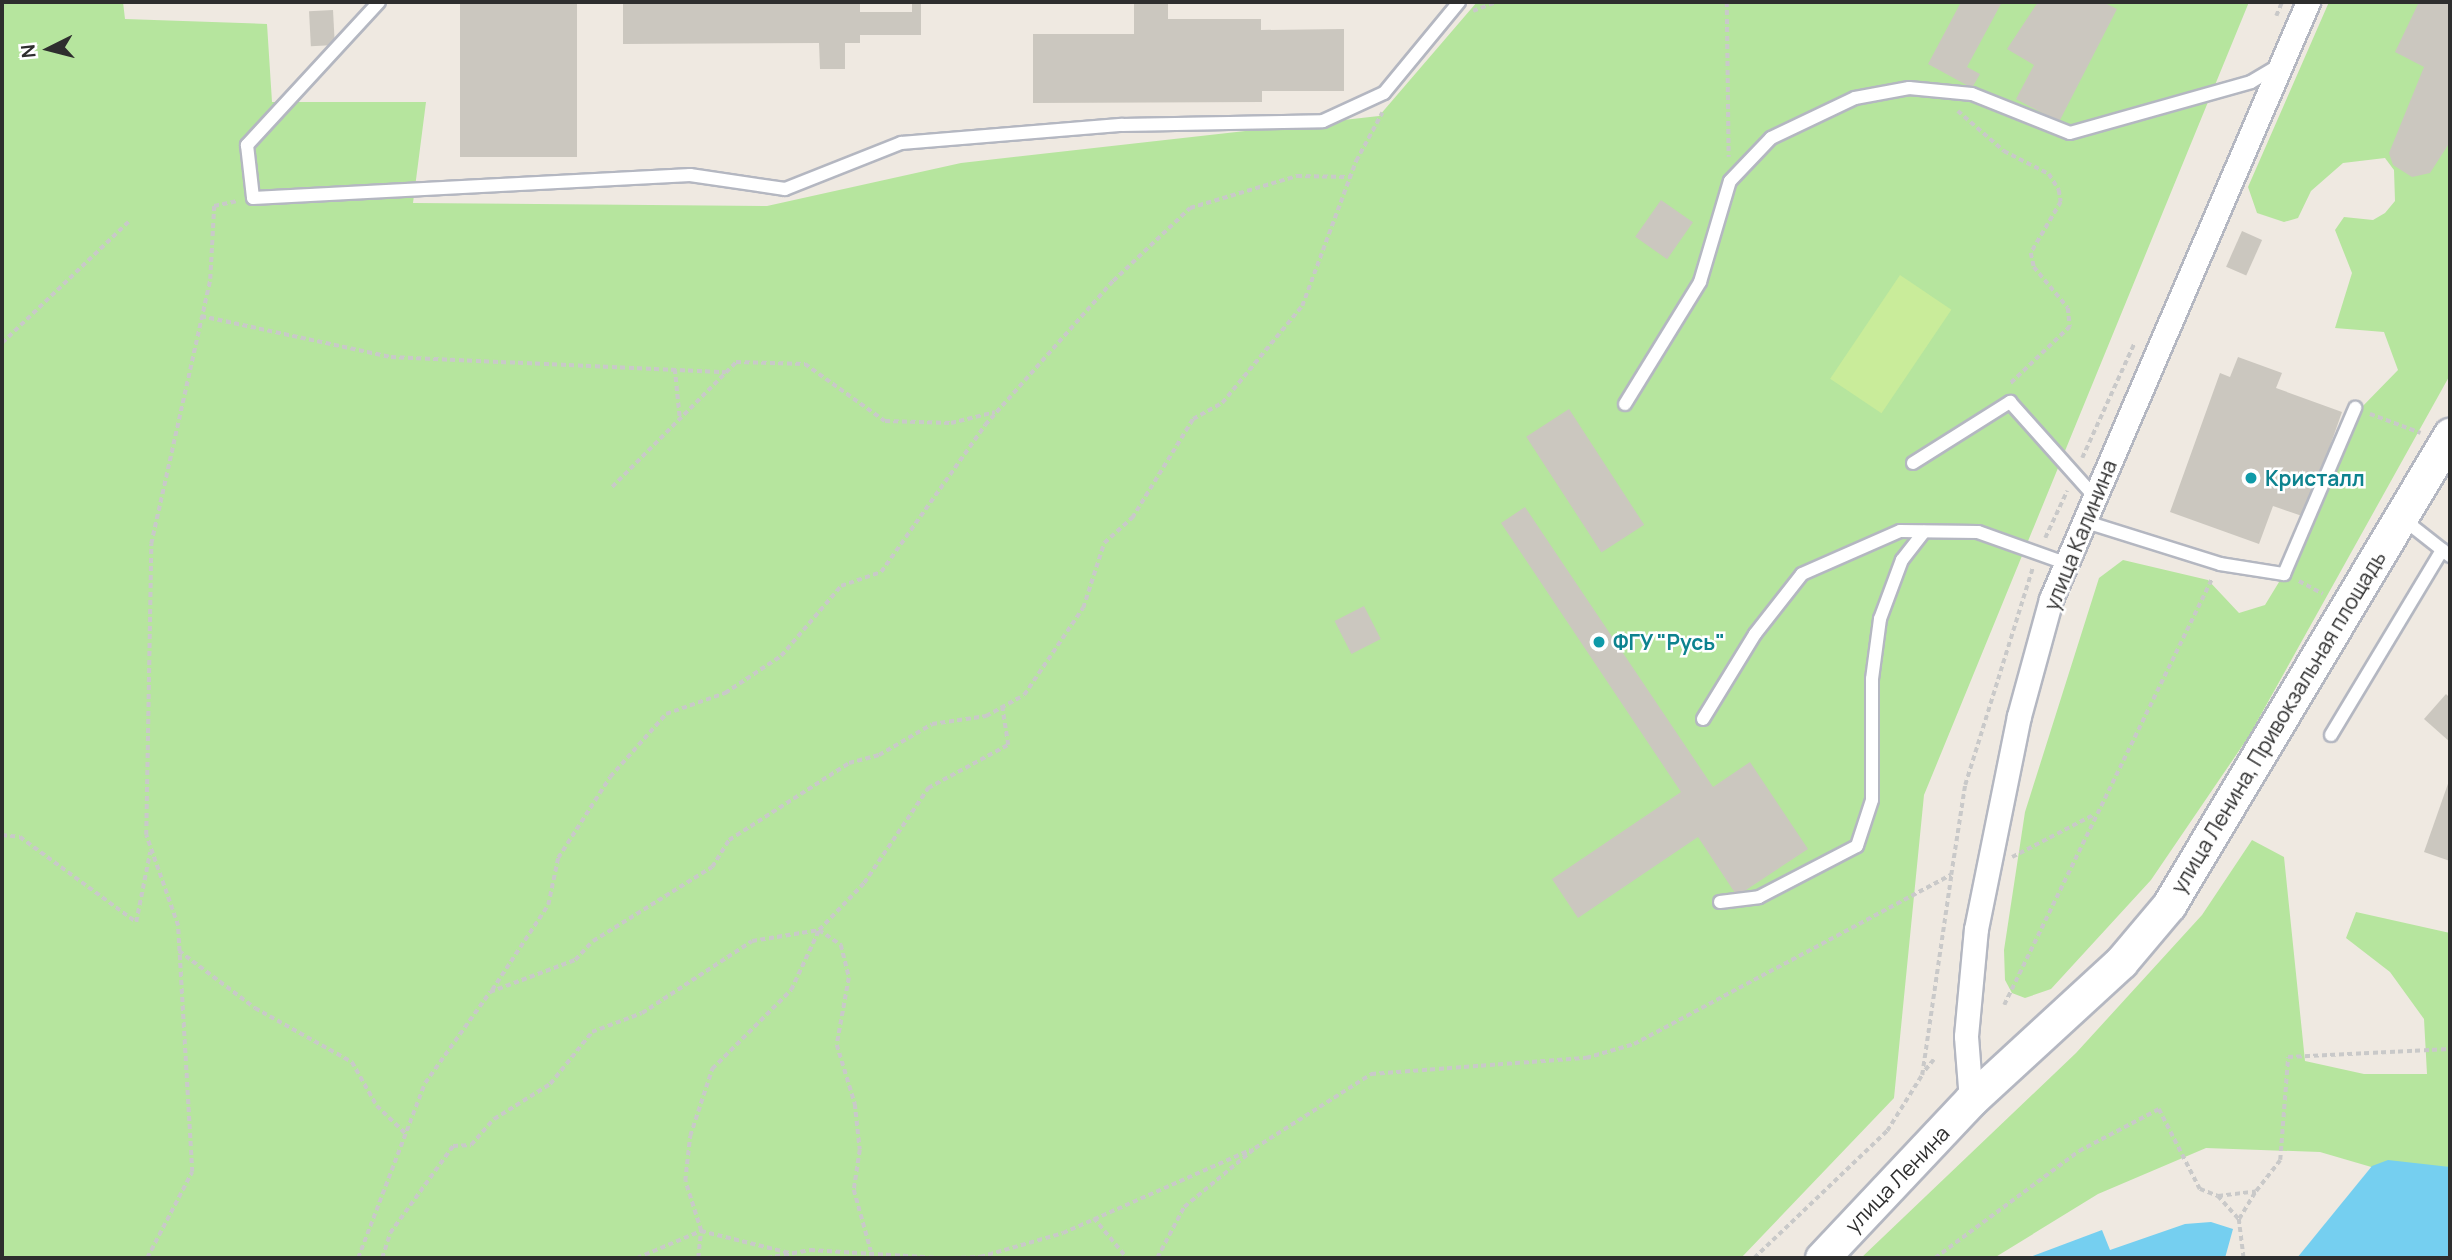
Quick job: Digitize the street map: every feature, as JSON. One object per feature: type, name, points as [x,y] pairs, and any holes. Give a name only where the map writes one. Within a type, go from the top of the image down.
[{"type":"main road","points":[[2399,516],[2448,439]]},
{"type":"main road","name":"улица Ленина, Привокзальная площадь","points":[[1971,1100],[2121,962],[2168,905],[2347,608],[2399,516]]},
{"type":"main road","name":"улица Ленина","points":[[1822,1258],[1971,1100]]},
{"type":"street","name":"улица Калинина","points":[[1971,1100],[1966,1036],[1992,834],[2019,716],[2065,563],[2308,2]]},
{"type":"lane","points":[[379,2],[247,145],[253,198],[690,175],[785,189],[901,143],[1122,125],[1323,121],[1384,93],[1459,2]]},
{"type":"lane","points":[[1625,404],[1700,282],[1730,181],[1771,138],[1855,98],[1934,90],[1972,94],[2070,133],[2250,82],[2281,64]]},
{"type":"lane","points":[[1913,463],[2010,402],[2094,496]]},
{"type":"lane","points":[[2083,521],[2220,564],[2284,574],[2355,408]]},
{"type":"lane","points":[[2331,735],[2446,553],[2399,516]]},
{"type":"lane","points":[[1703,719],[1755,634],[1802,574],[1900,531],[1978,532],[2065,563]]},
{"type":"lane","points":[[1720,902],[1759,897],[1857,846],[1871,800],[1880,619],[1902,560],[1924,531]]},
{"type":"path","points":[[1467,14],[1497,2]]},
{"type":"path","points":[[1727,2],[1730,181]]},
{"type":"path","points":[[1934,90],[2004,151],[2049,174],[2059,190],[2061,202],[2031,253],[2034,267],[2068,308],[2070,327],[2005,388],[2010,402]]},
{"type":"path","points":[[490,992],[575,960],[593,941],[712,867],[729,840],[849,763],[879,755],[932,724],[986,716],[1024,695],[1083,608],[1104,542],[1132,518],[1193,419],[1222,403],[1302,306],[1350,177],[1388,106]]},
{"type":"path","points":[[358,1258],[425,1083],[548,905],[558,858],[610,777],[666,714],[725,693],[781,656],[841,586],[880,572],[997,411],[1113,281],[1190,208],[1297,176],[1350,177]]},
{"type":"path","points":[[147,1258],[192,1172],[178,926],[146,835],[151,544],[201,316],[214,206],[253,198]]},
{"type":"path","points":[[2,343],[129,221]]},
{"type":"path","points":[[201,316],[391,357],[726,372]]},
{"type":"path","points":[[612,487],[736,362],[805,364],[885,421],[951,423],[997,411]]},
{"type":"path","points":[[675,369],[680,418]]},
{"type":"path","points":[[2355,408],[2448,439]]},
{"type":"path","points":[[2004,1004],[2220,564]]},
{"type":"path","points":[[2284,574],[2347,608]]},
{"type":"path","points":[[698,1258],[701,1231],[685,1181],[690,1136],[712,1069],[791,990],[819,930],[864,883],[928,788],[1008,746],[1002,707]]},
{"type":"path","points":[[2006,860],[2097,813]]},
{"type":"path","points":[[2,835],[20,837],[136,922],[151,850]]},
{"type":"path","points":[[1922,1075],[1951,875]]},
{"type":"path","points":[[382,1258],[390,1233],[453,1146],[471,1145],[494,1119],[550,1084],[592,1032],[642,1013],[752,941],[819,930],[841,944],[849,978],[837,1045],[855,1104],[860,1150],[854,1190],[871,1251]]},
{"type":"path","points":[[179,951],[255,1008],[352,1062],[377,1106],[405,1133]]},
{"type":"path","points":[[2239,1219],[2280,1160],[2288,1057],[2450,1049]]},
{"type":"path","points":[[1754,1258],[1888,1131],[1934,1060]]},
{"type":"path","points":[[1936,1258],[2079,1151],[2159,1109],[2200,1189],[2218,1196],[2239,1219],[2244,1258]]},
{"type":"path","points":[[953,1258],[980,1258],[1063,1233],[1093,1217],[1255,1147],[1184,1207],[1157,1258]]},
{"type":"path","points":[[2218,1196],[2256,1191]]},
{"type":"path","points":[[1093,1217],[1127,1258]]},
{"type":"path","points":[[637,1258],[701,1231],[792,1254]]},
{"type":"path","points":[[767,1258],[792,1254],[871,1251],[940,1258]]},
{"type":"green space","points":[[2,2],[123,2],[125,19],[267,24],[272,102],[426,102],[413,203],[767,206],[961,163],[1379,116],[1477,2],[2249,2],[1924,795],[1894,1098],[1741,1258],[2,1258]]},
{"type":"green space","points":[[2329,2],[2450,2],[2450,375],[2249,736],[2151,880],[2051,989],[2025,998],[2012,993],[2005,980],[2004,950],[2025,812],[2099,578],[2123,560],[2208,580],[2239,613],[2265,605],[2313,526],[2360,409],[2398,370],[2384,332],[2335,328],[2352,273],[2335,230],[2344,217],[2373,220],[2385,213],[2395,201],[2394,170],[2385,158],[2343,163],[2311,191],[2298,218],[2284,222],[2257,213],[2248,187]]},
{"type":"green space","points":[[1900,275],[1951,310],[1882,413],[1830,379]]},
{"type":"green space","points":[[2252,840],[2284,857],[2305,1061],[2364,1074],[2427,1074],[2424,1019],[2390,972],[2346,938],[2356,912],[2450,933],[2450,1190],[2320,1152],[2206,1148],[2098,1194],[1994,1258],[1861,1258],[2076,1053],[2202,915]]},
{"type":"water","points":[[2388,1160],[2450,1167],[2450,1258],[2297,1258],[2372,1166]]},
{"type":"water","points":[[2211,1222],[2233,1229],[2225,1258],[2027,1258],[2102,1230],[2110,1250],[2185,1224]]},
{"type":"building","points":[[460,2],[577,2],[577,157],[460,157]]},
{"type":"building","points":[[623,2],[860,2],[860,12],[912,12],[912,2],[921,2],[921,35],[860,35],[860,43],[845,43],[845,69],[820,69],[819,43],[623,44]]},
{"type":"building","points":[[1134,2],[1168,2],[1168,19],[1261,19],[1261,30],[1344,29],[1344,91],[1262,91],[1262,102],[1033,103],[1033,34],[1134,34]]},
{"type":"building","points":[[1961,2],[2002,2],[1967,67],[1980,74],[1972,88],[1928,64]]},
{"type":"building","points":[[2038,2],[2103,2],[2117,9],[2059,122],[2016,99],[2034,65],[2007,49]]},
{"type":"building","points":[[2419,2],[2450,2],[2450,142],[2430,173],[2412,177],[2393,165],[2389,153],[2424,67],[2395,52]]},
{"type":"building","points":[[333,10],[335,45],[311,46],[309,11]]},
{"type":"building","points":[[1661,200],[1693,222],[1667,259],[1635,237]]},
{"type":"building","points":[[2242,231],[2262,240],[2246,276],[2226,267]]},
{"type":"building","name":"Кристалл","points":[[2238,357],[2282,373],[2276,388],[2342,412],[2305,517],[2273,506],[2259,544],[2170,512],[2220,373],[2230,377]]},
{"type":"building","points":[[1569,409],[1644,525],[1601,553],[1526,437]]},
{"type":"building","name":"ФГУ \"Русь\"","points":[[1525,507],[1713,787],[1750,762],[1808,849],[1737,896],[1698,837],[1578,918],[1552,879],[1681,792],[1501,523]]},
{"type":"building","points":[[1364,606],[1381,639],[1351,654],[1335,621]]},
{"type":"building","points":[[2446,694],[2450,698],[2450,742],[2424,719]]},
{"type":"building","points":[[2450,778],[2450,861],[2424,852]]},
{"type":"place","name":"Кристалл","points":[[2251,478]]},
{"type":"place","name":"ФГУ \"Русь\"","points":[[1599,642]]}]
